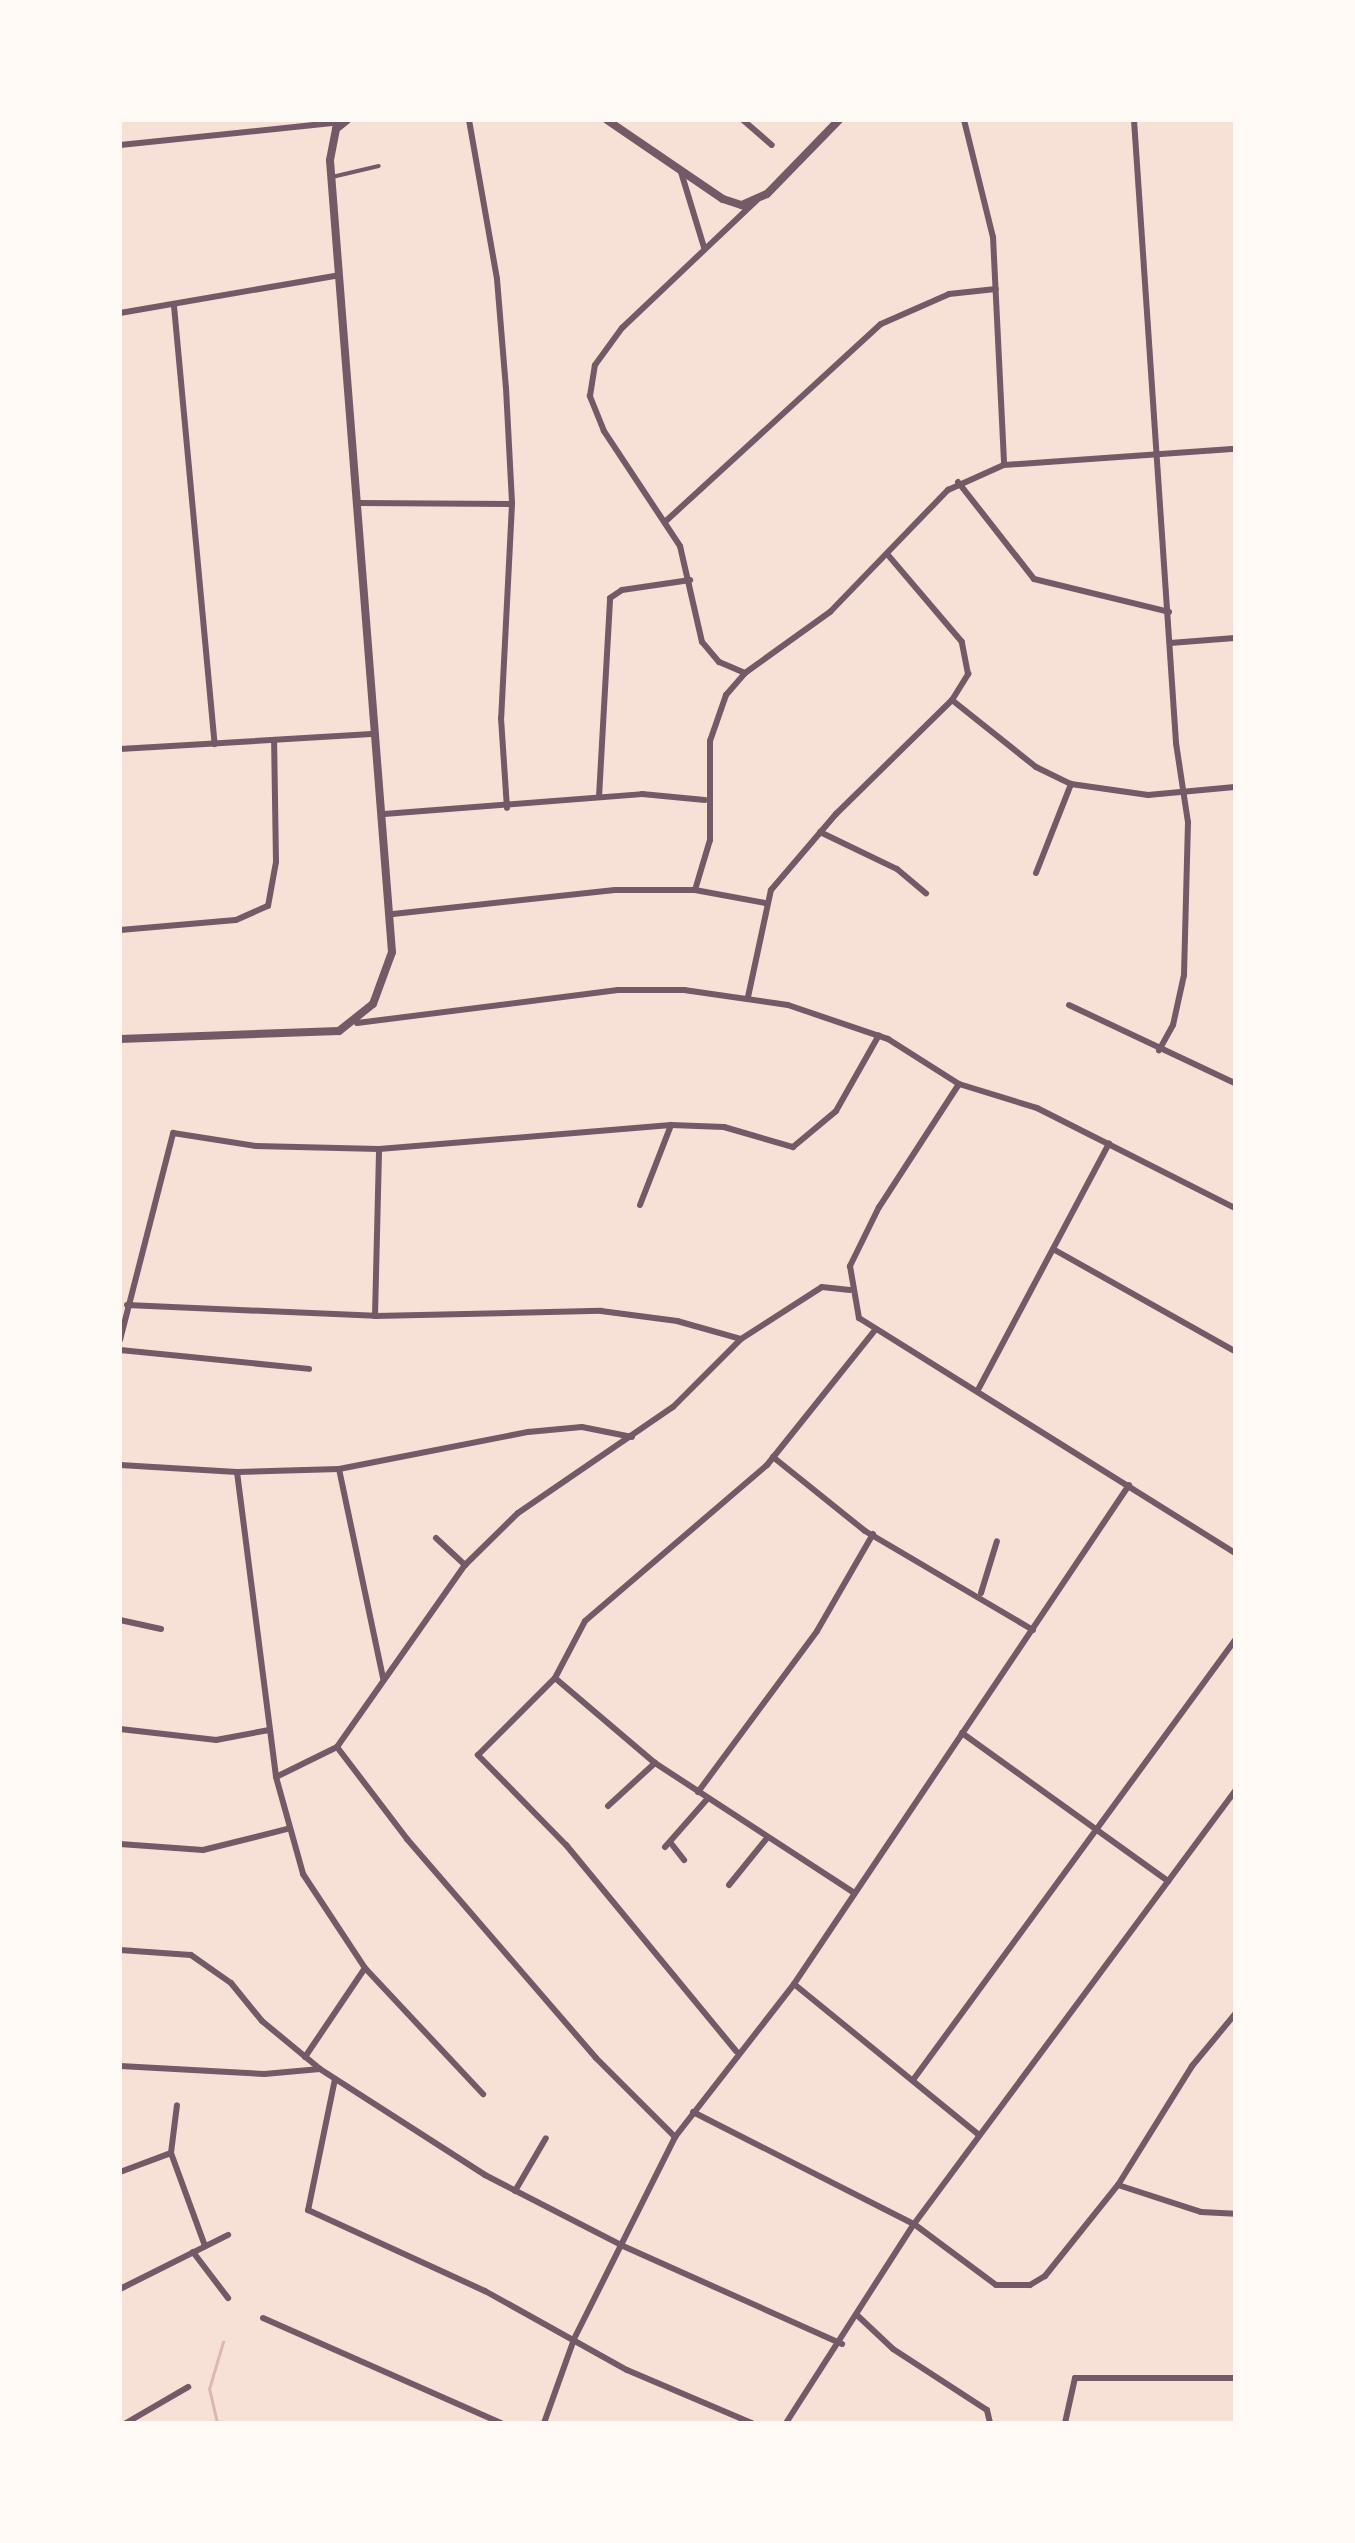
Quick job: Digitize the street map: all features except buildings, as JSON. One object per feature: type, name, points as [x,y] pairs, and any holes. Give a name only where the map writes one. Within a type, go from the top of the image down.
[{"type":"street","points":[[469,120],[497,279],[512,504],[501,718],[506,808]]},
{"type":"street","points":[[607,120],[734,204],[758,200]]},
{"type":"street","points":[[743,120],[772,145]]},
{"type":"street","points":[[744,674],[719,662],[702,642],[690,580],[668,520],[594,414],[591,382],[622,328],[838,120]]},
{"type":"street","points":[[964,120],[989,207],[1004,464]]},
{"type":"street","points":[[1134,120],[1184,792],[1184,975],[1173,1026],[1158,1050]]},
{"type":"street","points":[[120,144],[344,121]]},
{"type":"street","points":[[344,121],[332,139],[332,177],[393,914],[392,952],[381,989],[356,1023]]},
{"type":"street","points":[[681,170],[704,247]]},
{"type":"street","points":[[120,313],[339,275]]},
{"type":"street","points":[[668,520],[881,324],[949,294],[996,289]]},
{"type":"street","points":[[174,306],[215,744]]},
{"type":"street","points":[[696,890],[710,840],[705,800],[718,712],[744,674],[810,629],[958,482],[1004,464],[1235,450]]},
{"type":"street","points":[[958,482],[1034,578],[1169,612]]},
{"type":"street","points":[[358,503],[512,504]]},
{"type":"street","points":[[748,997],[765,904],[820,832],[952,700],[968,674],[966,650],[887,554]]},
{"type":"street","points":[[598,797],[610,598],[622,590],[690,580]]},
{"type":"street","points":[[1170,642],[1235,638]]},
{"type":"street","points":[[952,700],[1036,766],[1071,784],[1119,794],[1235,786]]},
{"type":"street","points":[[120,749],[377,734]]},
{"type":"street","points":[[120,930],[236,920],[268,906],[276,862],[274,740]]},
{"type":"street","points":[[1036,873],[1071,784]]},
{"type":"street","points":[[384,814],[506,808],[598,797],[705,800]]},
{"type":"street","points":[[820,832],[896,869],[926,893]]},
{"type":"street","points":[[393,914],[576,891],[696,890],[765,904]]},
{"type":"street","points":[[120,1040],[316,1033],[356,1023],[618,990],[748,997],[823,1013],[879,1035],[959,1084],[1038,1108],[1235,1208]]},
{"type":"street","points":[[1070,1006],[1235,1083]]},
{"type":"street","points":[[120,1340],[167,1143],[173,1133],[256,1146],[379,1148],[671,1125],[724,1127],[802,1145],[836,1110],[879,1035]]},
{"type":"street","points":[[959,1084],[878,1208],[850,1266],[850,1290],[859,1318],[979,1388],[1235,1553]]},
{"type":"street","points":[[640,1205],[671,1125]]},
{"type":"street","points":[[979,1388],[1109,1143]]},
{"type":"street","points":[[375,1316],[379,1148]]},
{"type":"street","points":[[1053,1249],[1235,1351]]},
{"type":"street","points":[[276,1777],[337,1747],[465,1565],[550,1486],[632,1437],[742,1339],[822,1287],[850,1290]]},
{"type":"street","points":[[126,1305],[375,1316],[602,1312],[677,1321],[742,1339]]},
{"type":"street","points":[[736,2052],[566,1844],[482,1766],[481,1746],[555,1678],[585,1621],[773,1457],[875,1330]]},
{"type":"street","points":[[120,1350],[309,1369]]},
{"type":"street","points":[[120,1465],[237,1472],[339,1469],[528,1432],[582,1428],[632,1437]]},
{"type":"street","points":[[773,1457],[873,1534],[981,1593],[1033,1630]]},
{"type":"street","points":[[339,1469],[384,1680]]},
{"type":"street","points":[[237,1472],[276,1777],[287,1830],[303,1874],[365,1968],[484,2094]]},
{"type":"street","points":[[544,2423],[574,2339],[675,2138],[736,2052],[794,1984],[1130,1485]]},
{"type":"street","points":[[698,1792],[817,1631],[873,1534]]},
{"type":"street","points":[[436,1538],[465,1565]]},
{"type":"street","points":[[981,1593],[997,1541]]},
{"type":"street","points":[[120,1620],[161,1630]]},
{"type":"street","points":[[913,2080],[1235,1640]]},
{"type":"street","points":[[555,1678],[655,1763],[854,1892]]},
{"type":"street","points":[[120,1729],[216,1740],[269,1730]]},
{"type":"street","points":[[961,1733],[1168,1882]]},
{"type":"street","points":[[337,1747],[596,2058],[675,2138]]},
{"type":"street","points":[[608,1806],[655,1763]]},
{"type":"street","points":[[786,2423],[842,2344],[914,2224],[1235,1790]]},
{"type":"street","points":[[684,1860],[668,1845],[708,1798]]},
{"type":"street","points":[[120,1844],[203,1850],[287,1830]]},
{"type":"street","points":[[729,1885],[767,1838]]},
{"type":"street","points":[[120,1950],[191,1955],[231,1983],[320,2070],[516,2191],[623,2246],[842,2344]]},
{"type":"street","points":[[305,2057],[365,1968]]},
{"type":"street","points":[[794,1984],[979,2135]]},
{"type":"street","points":[[693,2112],[914,2224],[996,2286],[1030,2285],[1046,2276],[1118,2185],[1192,2066],[1235,2014]]},
{"type":"street","points":[[120,2066],[264,2074],[320,2070]]},
{"type":"street","points":[[335,2079],[308,2210],[437,2267],[626,2370],[752,2423]]},
{"type":"street","points":[[177,2105],[171,2153],[205,2246]]},
{"type":"street","points":[[516,2191],[546,2138]]},
{"type":"street","points":[[120,2172],[171,2153]]},
{"type":"street","points":[[1118,2185],[1200,2212],[1235,2214]]},
{"type":"street","points":[[120,2289],[228,2234]]},
{"type":"street","points":[[194,2252],[228,2298]]},
{"type":"street","points":[[858,2316],[893,2349],[987,2410],[990,2423]]},
{"type":"street","points":[[263,2318],[501,2423]]},
{"type":"street","points":[[1065,2423],[1076,2378],[1235,2378]]},
{"type":"street","points":[[126,2423],[188,2387]]},
{"type":"lane","points":[[332,177],[379,166]]},
{"type":"waterway","points":[[217,2423],[209,2389],[223,2342]]}]
